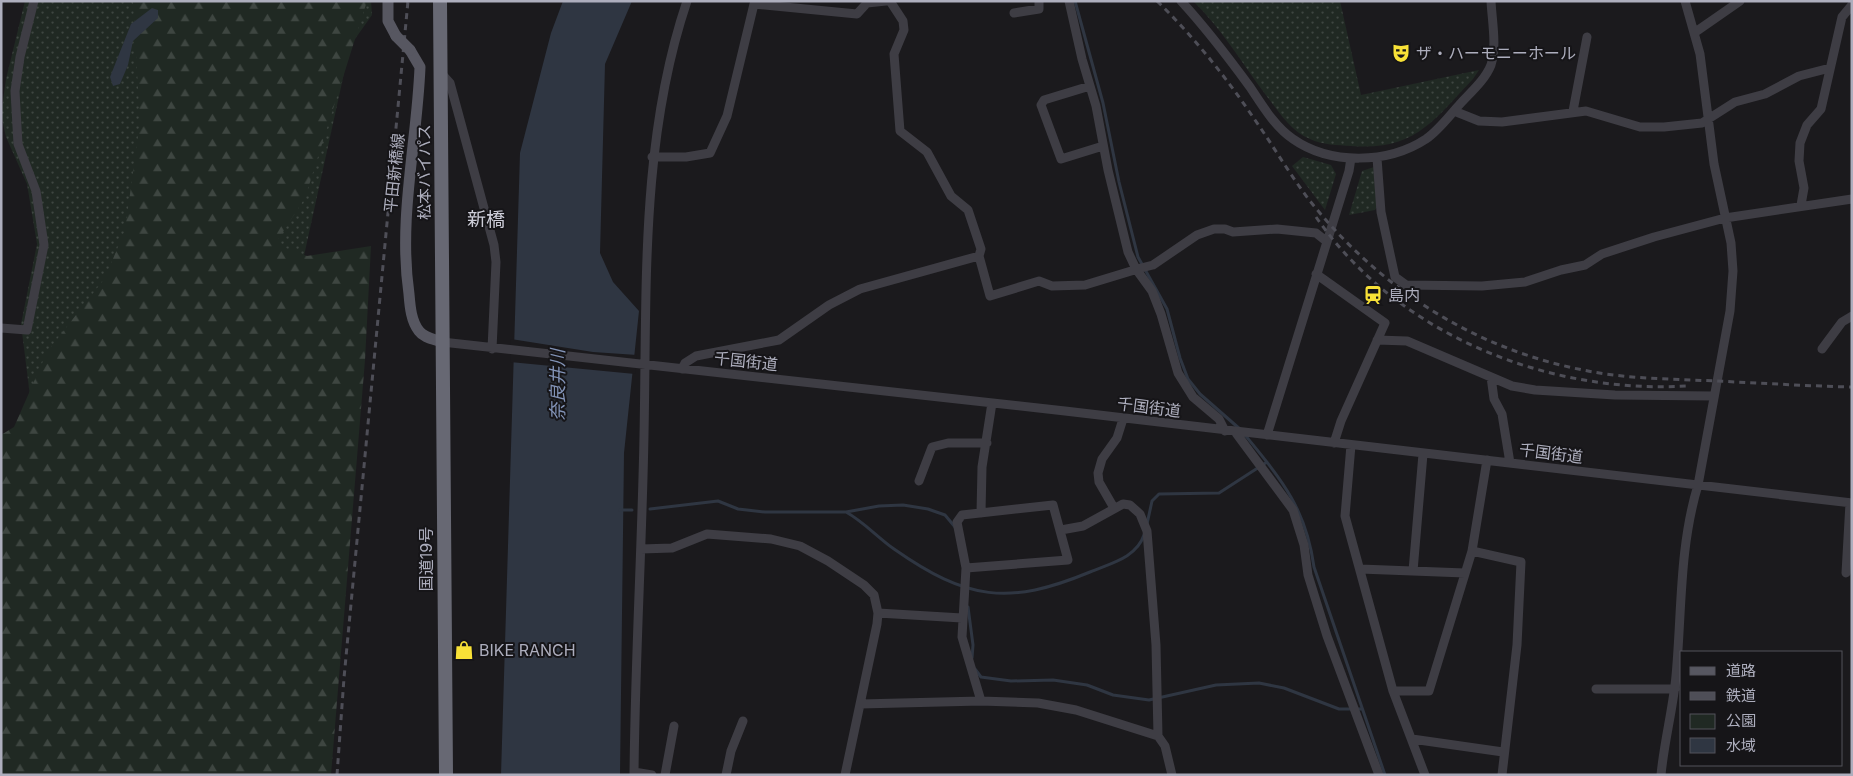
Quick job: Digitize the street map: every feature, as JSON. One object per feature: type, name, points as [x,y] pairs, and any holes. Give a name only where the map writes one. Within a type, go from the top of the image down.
[{"type":"highway","name":"松本バイパス","points":[[440,1],[442,342]]},
{"type":"highway","name":"国道19号","points":[[442,342],[446,775]]},
{"type":"main road","name":"平田新橋線","points":[[388,1],[388,21],[396,36],[410,50],[420,67],[405,217],[406,270],[411,314],[417,329],[424,336],[442,342]]},
{"type":"street","points":[[1,328],[27,330],[44,245],[36,190],[18,144],[16,131],[15,91],[20,56],[34,1]]},
{"type":"street","points":[[652,775],[634,773],[641,549],[641,365],[652,157],[657,120],[687,1]]},
{"type":"street","points":[[652,157],[686,157],[710,153],[727,116],[754,4],[857,14],[866,3],[888,1],[903,21],[904,30],[894,54],[900,131],[927,152],[951,196],[968,210],[981,249],[979,256],[990,296],[1039,281],[1052,286],[1085,284],[1142,268],[1153,264],[1198,235],[1214,229],[1233,232],[1277,229],[1316,233],[1326,241]]},
{"type":"street","points":[[1014,13],[1040,9],[1039,1]]},
{"type":"street","points":[[1069,1],[1128,252],[1142,268],[1152,291],[1161,314],[1178,373],[1193,397],[1219,419],[1225,431]]},
{"type":"street","points":[[1181,1],[1208,32],[1281,129],[1311,149],[1351,158],[1377,158],[1426,138],[1481,82],[1490,67],[1494,54],[1491,1]]},
{"type":"street","points":[[1661,775],[1675,689],[1682,559],[1691,509],[1698,486],[1732,287],[1731,243],[1714,164],[1704,73],[1685,1]]},
{"type":"street","points":[[1694,33],[1740,1]]},
{"type":"street","points":[[1801,205],[1804,188],[1799,161],[1800,143],[1807,125],[1821,108],[1842,16],[1852,5]]},
{"type":"street","points":[[1573,111],[1586,37]]},
{"type":"street","points":[[1454,111],[1479,121],[1502,122],[1564,115],[1573,111],[1586,111],[1640,127],[1664,128],[1702,122],[1735,102],[1765,94],[1799,76],[1830,68]]},
{"type":"street","points":[[441,73],[450,83],[495,252],[495,349]]},
{"type":"street","points":[[1090,86],[1044,100],[1041,105],[1061,159],[1103,146]]},
{"type":"street","points":[[441,110],[453,110],[459,115]]},
{"type":"street","points":[[1267,435],[1351,158]]},
{"type":"street","points":[[1377,158],[1381,212],[1395,277],[1406,286],[1482,286],[1525,282],[1561,270],[1584,265],[1602,254],[1654,237],[1725,218],[1801,205],[1852,199]]},
{"type":"street","points":[[682,369],[685,363],[696,356],[779,340],[830,304],[860,289],[979,256]]},
{"type":"street","points":[[1316,274],[1385,323],[1341,421],[1334,443]]},
{"type":"street","points":[[1822,348],[1842,322],[1852,316]]},
{"type":"street","points":[[1377,340],[1406,341],[1512,386],[1535,390],[1616,395],[1714,396]]},
{"type":"street","name":"千国街道","points":[[442,342],[1851,503]]},
{"type":"street","points":[[1491,377],[1494,399],[1502,414],[1510,464]]},
{"type":"street","points":[[981,513],[982,467],[992,404]]},
{"type":"street","points":[[1114,508],[1099,482],[1098,473],[1102,459],[1117,438],[1123,419]]},
{"type":"street","points":[[1241,433],[1293,510],[1304,545],[1308,575],[1327,636],[1379,775]]},
{"type":"street","points":[[919,481],[932,447],[948,443],[987,443]]},
{"type":"street","points":[[1351,445],[1345,516],[1393,691],[1425,775]]},
{"type":"street","points":[[1413,571],[1422,454]]},
{"type":"street","points":[[1393,691],[1429,691],[1472,552],[1487,460]]},
{"type":"street","points":[[1846,573],[1851,503]]},
{"type":"street","points":[[1061,530],[1083,526],[1123,504],[1130,505],[1140,514],[1147,531],[1156,645],[1158,736],[1165,746],[1172,775]]},
{"type":"street","points":[[966,568],[1068,560],[1054,506],[962,515],[957,522],[966,568],[962,637],[981,701]]},
{"type":"street","points":[[641,549],[672,548],[707,534],[771,539],[800,546],[828,561],[864,585],[874,595],[878,613],[844,775]]},
{"type":"street","points":[[1472,552],[1521,562],[1517,645],[1503,752],[1502,775]]},
{"type":"street","points":[[1360,569],[1464,573]]},
{"type":"street","points":[[878,613],[962,618]]},
{"type":"street","points":[[1596,689],[1675,689]]},
{"type":"street","points":[[860,704],[981,701],[1038,703],[1076,710],[1158,736]]},
{"type":"street","points":[[726,775],[731,752],[742,721]]},
{"type":"street","points":[[665,775],[674,726]]},
{"type":"street","points":[[1412,739],[1503,752]]},
{"type":"green space","points":[[25,1],[371,1],[372,15],[350,46],[302,265],[32,412],[21,324],[37,244],[27,184],[6,137],[1,115],[6,79]]},
{"type":"green space","points":[[133,1],[367,1],[305,198],[275,244],[307,256],[371,246],[365,360],[331,775],[1,775],[1,435],[14,427],[47,352],[105,278],[125,230],[140,122]]},
{"type":"green space","points":[[1193,1],[1340,1],[1361,95],[1479,70],[1473,79],[1434,120],[1407,138],[1391,144],[1373,146],[1341,145],[1315,141],[1296,131],[1285,120],[1222,34]]},
{"type":"green space","points":[[1303,157],[1331,165],[1336,174],[1325,210],[1292,166]]},
{"type":"green space","points":[[1374,167],[1377,207],[1375,210],[1349,215],[1362,171]]},
{"type":"water","name":"奈良井川","points":[[563,1],[632,1],[605,64],[600,253],[613,282],[639,311],[624,453],[620,775],[501,775],[520,153],[551,33]]},
{"type":"water","points":[[152,8],[158,10],[158,18],[133,41],[128,65],[120,84],[113,86],[110,77],[131,24]]},
{"type":"pier","points":[[511,339],[593,352],[637,355],[635,374],[510,362]]},
{"type":"waterway","points":[[1075,1],[1103,103],[1119,182],[1138,257],[1167,309],[1180,358],[1188,379],[1200,394],[1241,430]]},
{"type":"waterway","points":[[1245,435],[1281,481],[1298,511],[1305,528],[1314,567],[1385,775]]},
{"type":"waterway","points":[[1147,524],[1152,501],[1159,494],[1219,493],[1267,462]]},
{"type":"waterway","points":[[650,509],[718,501],[738,509],[765,512],[846,512],[879,506],[903,505],[928,509],[945,515],[955,527]]},
{"type":"waterway","points":[[620,510],[632,510]]},
{"type":"waterway","points":[[846,512],[859,520],[894,549],[920,566],[966,588],[989,592],[1011,593],[1035,590],[1061,583],[1122,559],[1135,549],[1144,535]]},
{"type":"waterway","points":[[968,607],[973,645],[972,658]]},
{"type":"waterway","points":[[975,669],[981,677],[1011,681],[1053,680],[1087,685],[1113,695],[1149,700],[1216,685],[1259,683],[1284,688],[1339,709],[1361,709]]},
{"type":"railway","points":[[337,775],[344,678],[408,1]]},
{"type":"railway","points":[[1157,1],[1197,43],[1221,73],[1310,201],[1338,233],[1368,262],[1434,312],[1507,348],[1547,361],[1604,374],[1651,378],[1852,387]]},
{"type":"railway","points":[[1316,217],[1349,258],[1388,294],[1432,324],[1479,348],[1529,367],[1581,379],[1633,386],[1686,386]]},
{"type":"place","name":"ザ・ハーモニーホール","points":[[1401,53]]},
{"type":"place","name":"島内","points":[[1373,295]]},
{"type":"place","name":"BIKE RANCH","points":[[464,650]]},
{"type":"district","name":"新橋","points":[[486,219]]}]
